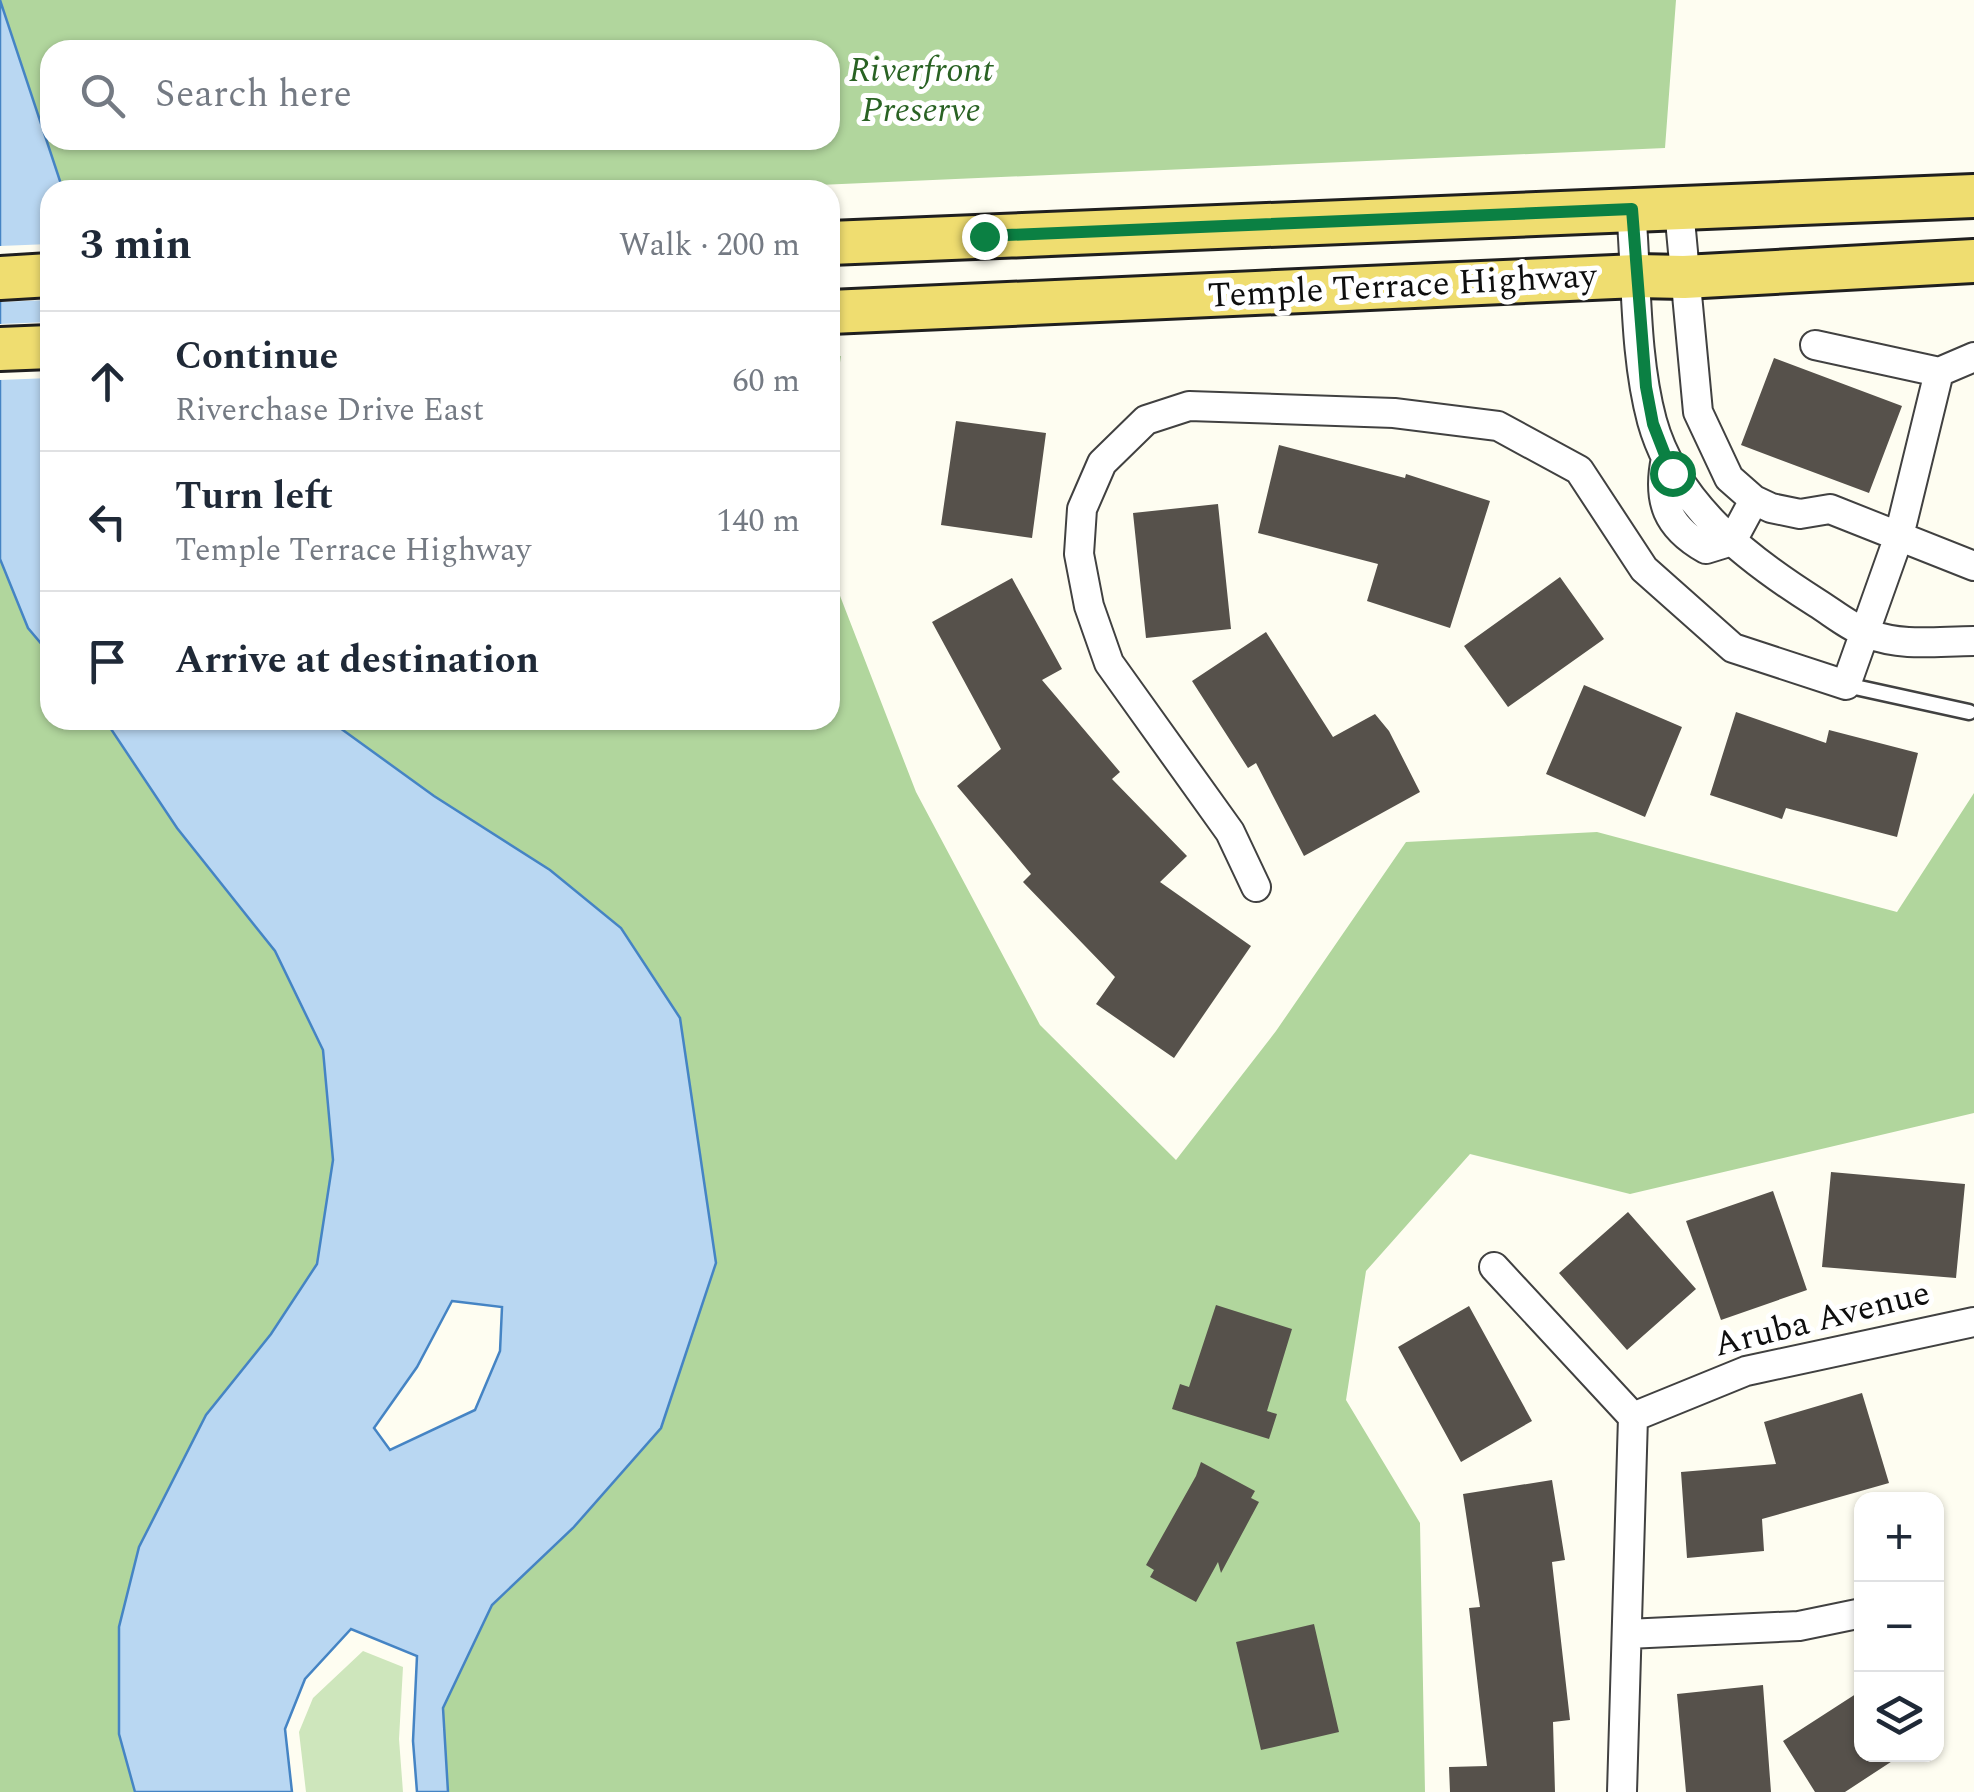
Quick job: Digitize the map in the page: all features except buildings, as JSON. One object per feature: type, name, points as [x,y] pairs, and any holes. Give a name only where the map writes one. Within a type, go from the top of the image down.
[{"type":"main road","name":"Temple Terrace Highway","points":[[840,243],[1974,196]]},
{"type":"main road","name":"Temple Terrace Highway","points":[[840,312],[1684,277],[1974,261]]},
{"type":"main road","points":[[0,278],[40,276]]},
{"type":"main road","points":[[0,349],[40,347]]},
{"type":"street","points":[[1632,209],[1646,387],[1653,424],[1672,473],[1705,516],[1773,576],[1866,634],[1903,643],[1974,641]]},
{"type":"street","points":[[1679,209],[1698,412],[1730,478],[1754,500],[1800,514],[1830,508],[1974,566]]},
{"type":"street","points":[[1815,345],[1938,372],[1974,356]]},
{"type":"street","points":[[1256,887],[1230,832],[1109,663],[1088,606],[1079,554],[1082,508],[1102,463],[1146,420],[1189,406],[1394,413],[1498,426],[1579,470],[1644,569],[1733,648],[1846,685],[1899,536],[1938,372]]},
{"type":"street","points":[[1732,541],[1754,500]]},
{"type":"street","points":[[1494,1267],[1633,1416],[1622,1792]]},
{"type":"street","name":"Aruba Avenue","points":[[1633,1416],[1746,1371],[1974,1322]]},
{"type":"street","points":[[1627,1634],[1799,1626],[1854,1615]]},
{"type":"lane","points":[[1846,685],[1969,712]]},
{"type":"green space","name":"Riverfront Preserve","points":[[0,0],[1676,0],[1665,148],[840,184],[840,180],[60,180],[50,150],[840,150],[840,40],[40,40],[40,121]]},
{"type":"green space","points":[[0,559],[28,628],[40,642],[40,730],[111,730],[178,828],[275,950],[323,1050],[333,1160],[317,1263],[271,1334],[119,1628],[119,1734],[135,1792],[0,1792]]},
{"type":"green space","points":[[840,596],[916,792],[1040,1025],[1176,1160],[1276,1031],[1406,842],[1597,832],[1897,912],[1974,793],[1974,1113],[1630,1194],[1470,1154],[1366,1271],[1346,1400],[1420,1523],[1425,1792],[448,1792],[443,1708],[492,1605],[573,1527],[680,1018],[621,928],[550,870],[434,796],[343,730],[840,730]]},
{"type":"green space","points":[[363,1651],[403,1667],[399,1739],[403,1792],[306,1792],[299,1732],[313,1698]]},
{"type":"water","points":[[0,0],[40,121],[40,150],[50,150],[60,180],[40,180],[40,642],[28,628],[0,559]]},
{"type":"water","points":[[112,730],[343,730],[434,796],[550,870],[621,928],[680,1018],[716,1263],[661,1428],[573,1528],[492,1605],[443,1708],[448,1792],[417,1792],[413,1741],[417,1656],[351,1629],[305,1679],[285,1729],[292,1792],[135,1792],[119,1734],[119,1627],[139,1547],[206,1415],[271,1334],[317,1264],[333,1160],[323,1050],[275,951],[177,828]],"holes":[[[452,1301],[502,1307],[500,1351],[475,1410],[390,1450],[374,1428],[417,1367]]]},
{"type":"pier","points":[[40,244],[40,300],[0,302],[0,246]]},
{"type":"pier","points":[[40,322],[40,378],[0,380],[0,324]]},
{"type":"route","points":[[984,236],[1632,209],[1646,387],[1653,424],[1672,473]]}]
